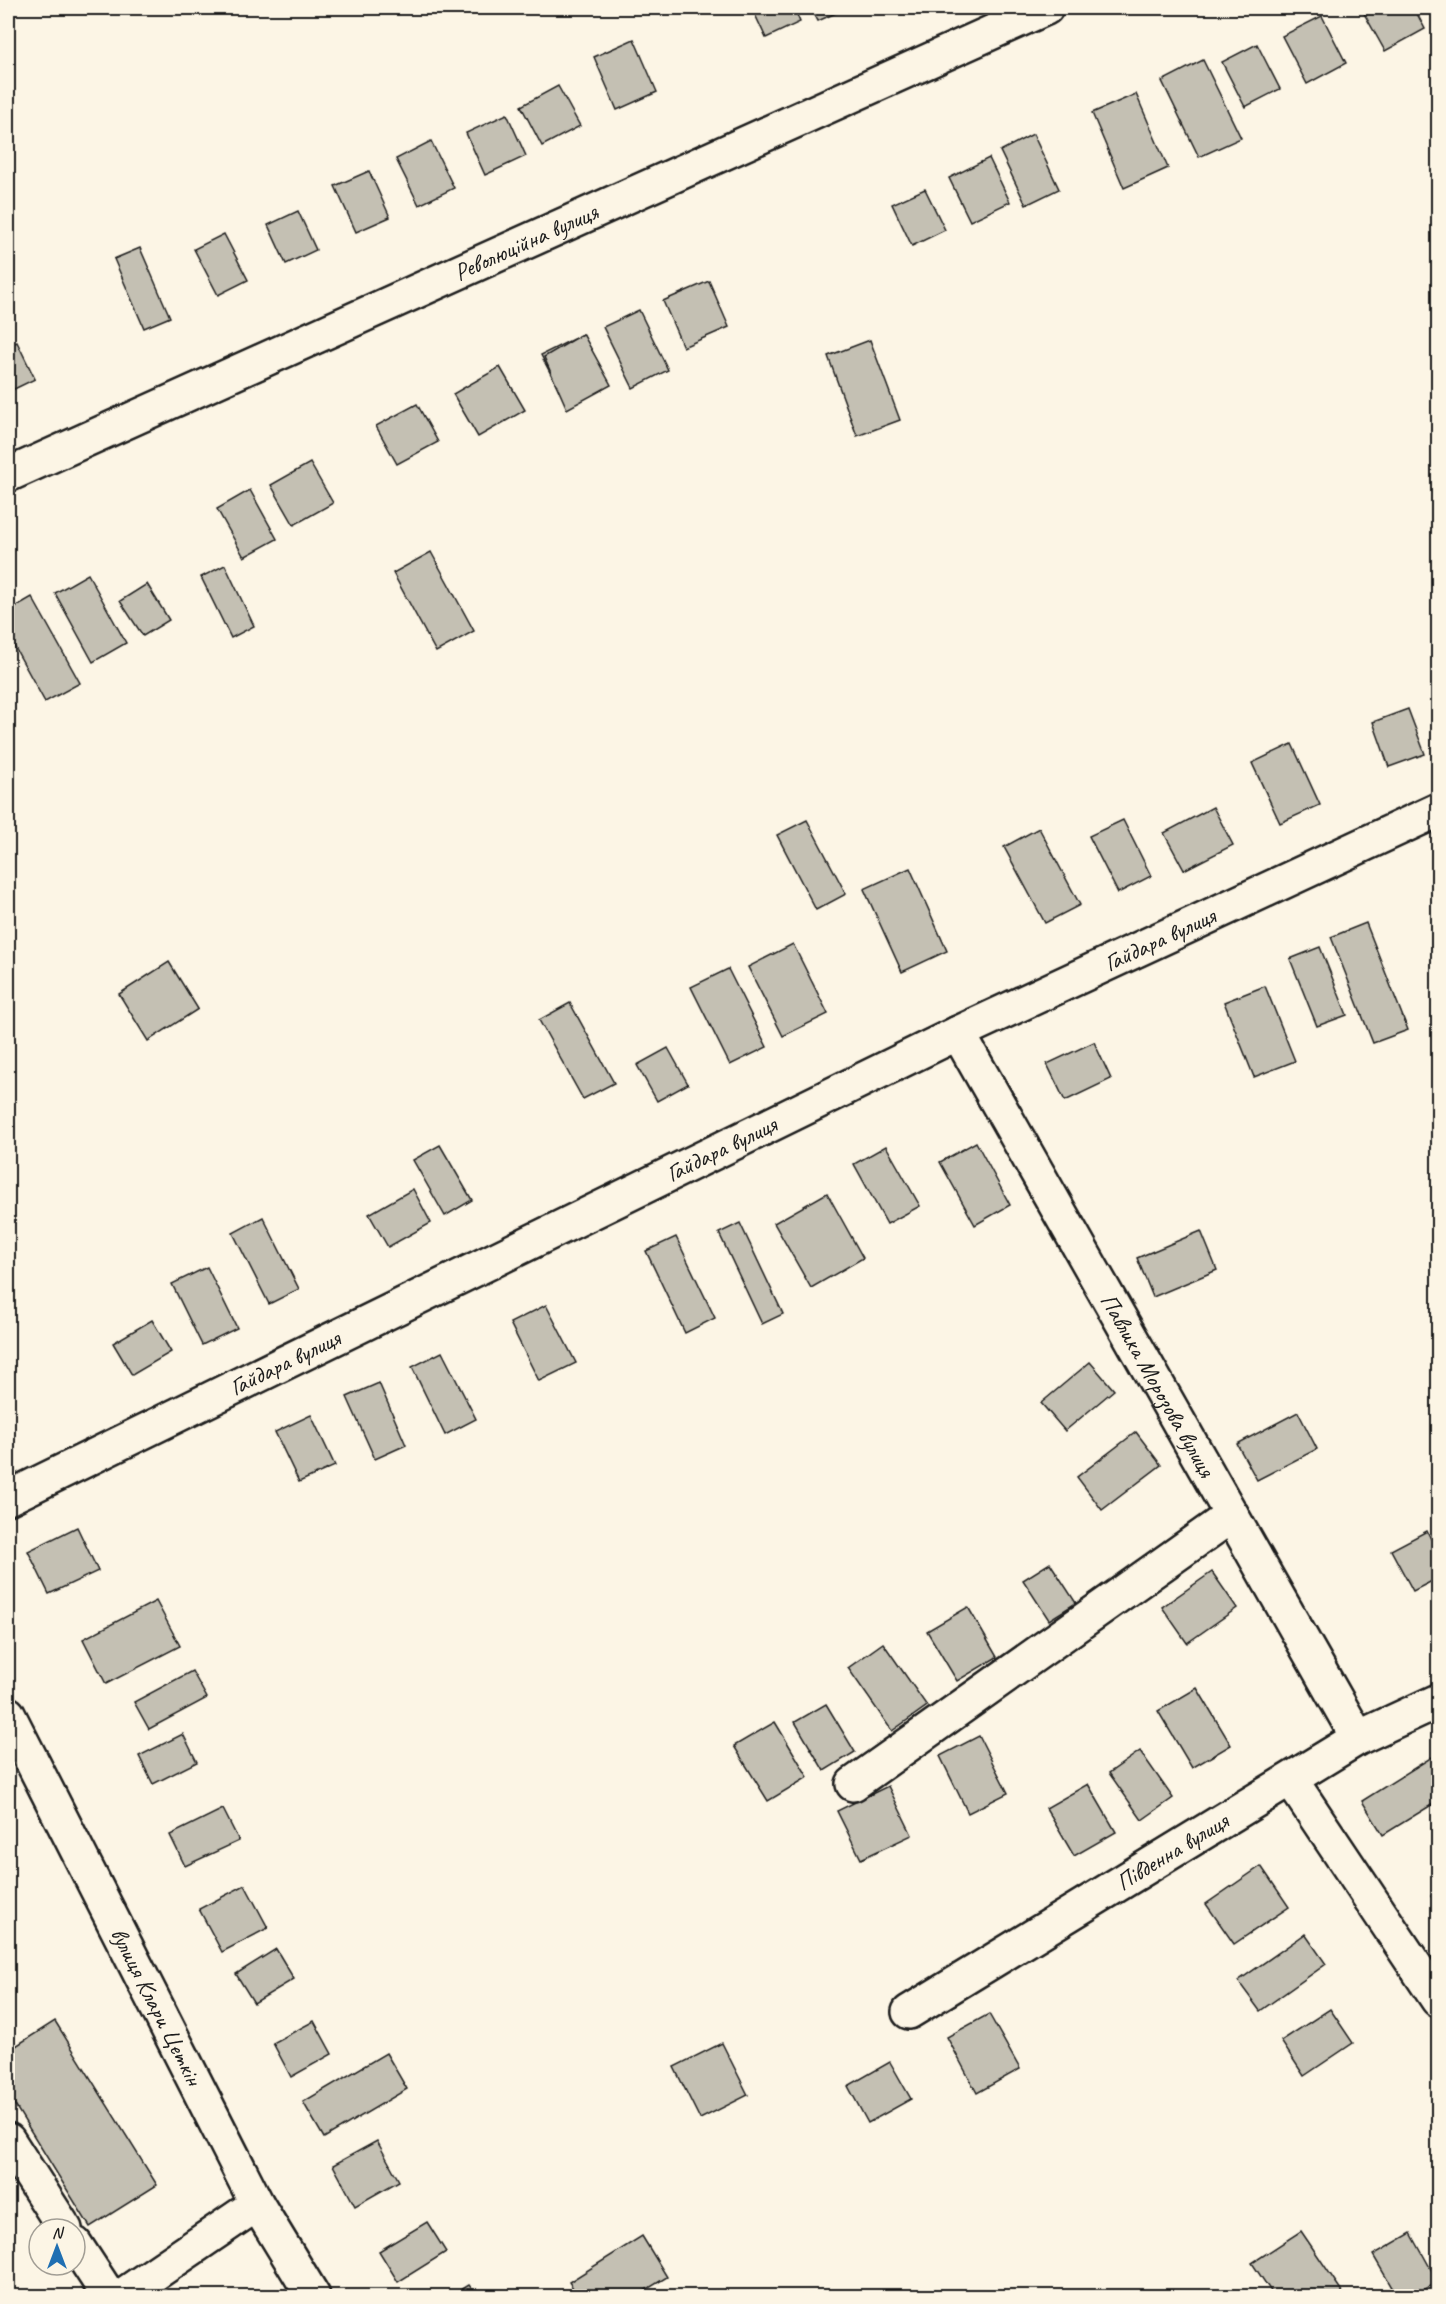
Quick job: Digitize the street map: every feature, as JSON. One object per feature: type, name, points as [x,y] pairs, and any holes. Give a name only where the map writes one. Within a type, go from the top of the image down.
[{"type":"street","name":"Революційна вулиця","points":[[8,476],[1047,8]]},
{"type":"street","name":"Гайдара вулиця","points":[[8,1498],[958,1033],[1438,810]]},
{"type":"street","name":"Павлика Морозова вулиця","points":[[958,1033],[1358,1738]]},
{"type":"street","points":[[853,1784],[1232,1515]]},
{"type":"street","name":"Південна вулиця","points":[[909,2012],[1358,1738],[1438,1701]]},
{"type":"street","name":"вулиця Клари Цеткін","points":[[8,1714],[257,2204],[313,2296]]},
{"type":"street","points":[[1292,1780],[1438,2000]]},
{"type":"street","points":[[8,2140],[57,2217]]},
{"type":"street","points":[[122,2296],[257,2204]]},
{"type":"street","points":[[87,2262],[109,2296]]},
{"type":"building","points":[[752,8],[794,8],[800,22],[766,38]]},
{"type":"building","points":[[811,8],[847,8],[818,21]]},
{"type":"building","points":[[1361,8],[1414,8],[1425,29],[1385,51]]},
{"type":"building","points":[[1322,16],[1346,63],[1307,84],[1282,36]]},
{"type":"building","points":[[634,39],[657,92],[617,110],[594,57]]},
{"type":"building","points":[[1257,44],[1280,89],[1245,107],[1222,62]]},
{"type":"building","points":[[1203,60],[1241,138],[1199,157],[1162,81]]},
{"type":"building","points":[[558,86],[580,126],[542,146],[521,106]]},
{"type":"building","points":[[1136,94],[1168,168],[1124,188],[1092,113]]},
{"type":"building","points":[[507,114],[526,156],[485,175],[466,133]]},
{"type":"building","points":[[1033,134],[1059,189],[1026,205],[1000,151]]},
{"type":"building","points":[[431,141],[454,188],[419,205],[396,159]]},
{"type":"building","points":[[989,158],[1010,202],[970,221],[949,178]]},
{"type":"building","points":[[369,171],[390,217],[356,232],[335,186]]},
{"type":"building","points":[[925,189],[945,230],[912,246],[892,204]]},
{"type":"building","points":[[298,211],[316,250],[286,264],[268,225]]},
{"type":"building","points":[[224,234],[248,280],[218,295],[194,249]]},
{"type":"building","points":[[140,248],[170,317],[144,328],[114,259]]},
{"type":"building","points":[[709,281],[729,327],[683,347],[663,301]]},
{"type":"building","points":[[639,310],[668,370],[633,388],[603,327]]},
{"type":"building","points":[[583,334],[610,385],[568,407],[541,355]]},
{"type":"building","points":[[583,334],[611,385],[567,409],[544,357]]},
{"type":"building","points":[[870,340],[900,420],[857,436],[828,356]]},
{"type":"building","points":[[17,342],[35,379],[8,392],[8,346]]},
{"type":"building","points":[[500,367],[525,410],[478,437],[453,394]]},
{"type":"building","points":[[417,404],[438,442],[397,464],[376,426]]},
{"type":"building","points":[[310,463],[333,503],[294,525],[271,485]]},
{"type":"building","points":[[250,490],[277,539],[244,557],[217,509]]},
{"type":"building","points":[[431,552],[474,631],[436,652],[393,573]]},
{"type":"building","points":[[225,565],[254,626],[231,638],[201,577]]},
{"type":"building","points":[[88,574],[126,643],[93,662],[55,593]]},
{"type":"building","points":[[147,584],[169,620],[143,636],[120,601]]},
{"type":"building","points":[[32,597],[80,683],[45,702],[8,635],[8,611]]},
{"type":"building","points":[[1408,709],[1425,754],[1389,767],[1373,722]]},
{"type":"building","points":[[1292,744],[1320,805],[1280,823],[1252,763]]},
{"type":"building","points":[[1213,807],[1233,845],[1184,870],[1164,833]]},
{"type":"building","points":[[807,820],[846,894],[816,910],[777,835]]},
{"type":"building","points":[[1123,820],[1151,876],[1118,893],[1089,836]]},
{"type":"building","points":[[1039,828],[1080,905],[1045,923],[1004,847]]},
{"type":"building","points":[[910,868],[947,951],[902,972],[864,889]]},
{"type":"building","points":[[1366,923],[1408,1030],[1373,1043],[1331,937]]},
{"type":"building","points":[[793,944],[828,1014],[783,1036],[748,967]]},
{"type":"building","points":[[1320,947],[1347,1015],[1317,1026],[1290,959]]},
{"type":"building","points":[[169,962],[198,1009],[148,1041],[119,994]]},
{"type":"building","points":[[728,969],[767,1047],[730,1065],[691,987]]},
{"type":"building","points":[[1265,986],[1295,1061],[1254,1077],[1224,1002]]},
{"type":"building","points":[[570,1003],[614,1083],[583,1099],[539,1020]]},
{"type":"building","points":[[1094,1042],[1111,1079],[1065,1101],[1047,1064]]},
{"type":"building","points":[[668,1048],[688,1084],[657,1101],[637,1065]]},
{"type":"building","points":[[976,1142],[1010,1205],[975,1225],[940,1162]]},
{"type":"building","points":[[440,1145],[472,1200],[445,1216],[413,1160]]},
{"type":"building","points":[[886,1146],[920,1206],[887,1224],[854,1164]]},
{"type":"building","points":[[413,1189],[431,1223],[388,1247],[369,1214]]},
{"type":"building","points":[[827,1193],[863,1258],[811,1288],[774,1223]]},
{"type":"building","points":[[263,1217],[299,1289],[269,1304],[233,1233]]},
{"type":"building","points":[[740,1223],[783,1314],[762,1324],[719,1233]]},
{"type":"building","points":[[1201,1231],[1217,1270],[1153,1297],[1137,1258]]},
{"type":"building","points":[[676,1237],[715,1318],[685,1333],[646,1251]]},
{"type":"building","points":[[207,1267],[237,1328],[202,1345],[172,1284]]},
{"type":"building","points":[[546,1305],[576,1363],[539,1381],[510,1323]]},
{"type":"building","points":[[152,1320],[171,1352],[132,1375],[113,1343]]},
{"type":"building","points":[[442,1352],[476,1419],[445,1435],[412,1367]]},
{"type":"building","points":[[1090,1362],[1114,1390],[1065,1431],[1041,1403]]},
{"type":"building","points":[[379,1383],[406,1445],[375,1459],[347,1397]]},
{"type":"building","points":[[1298,1412],[1317,1449],[1257,1480],[1237,1444]]},
{"type":"building","points":[[311,1415],[335,1466],[299,1482],[275,1432]]},
{"type":"building","points":[[1136,1432],[1161,1465],[1102,1510],[1077,1477]]},
{"type":"building","points":[[77,1527],[98,1571],[49,1594],[28,1551]]},
{"type":"building","points":[[1427,1531],[1438,1553],[1438,1578],[1413,1591],[1391,1550]]},
{"type":"building","points":[[1050,1563],[1076,1603],[1049,1620],[1023,1580]]},
{"type":"building","points":[[1212,1572],[1237,1608],[1187,1643],[1162,1607]]},
{"type":"building","points":[[156,1601],[180,1646],[106,1684],[83,1639]]},
{"type":"building","points":[[968,1607],[997,1657],[957,1681],[927,1631]]},
{"type":"building","points":[[883,1643],[927,1706],[892,1731],[848,1668]]},
{"type":"building","points":[[192,1671],[207,1698],[149,1729],[134,1702]]},
{"type":"building","points":[[1197,1688],[1231,1745],[1192,1768],[1158,1711]]},
{"type":"building","points":[[826,1704],[855,1752],[824,1771],[795,1722]]},
{"type":"building","points":[[775,1722],[808,1777],[768,1801],[734,1746]]},
{"type":"building","points":[[183,1734],[197,1762],[153,1784],[139,1756]]},
{"type":"building","points":[[979,1736],[1008,1793],[968,1813],[940,1756]]},
{"type":"building","points":[[1140,1751],[1173,1798],[1142,1820],[1109,1773]]},
{"type":"building","points":[[1432,1757],[1438,1768],[1438,1801],[1383,1835],[1362,1801]]},
{"type":"building","points":[[1088,1784],[1116,1832],[1074,1856],[1046,1808]]},
{"type":"building","points":[[888,1786],[912,1835],[861,1859],[837,1811]]},
{"type":"building","points":[[223,1809],[239,1841],[185,1866],[170,1835]]},
{"type":"building","points":[[1261,1866],[1289,1907],[1234,1944],[1206,1904]]},
{"type":"building","points":[[245,1885],[268,1928],[222,1952],[199,1909]]},
{"type":"building","points":[[1438,1892],[1438,1910],[1431,1896]]},
{"type":"building","points":[[1305,1934],[1326,1964],[1260,2011],[1238,1981]]},
{"type":"building","points":[[276,1949],[294,1979],[254,2003],[236,1974]]},
{"type":"building","points":[[1330,2009],[1353,2043],[1304,2076],[1281,2041]]},
{"type":"building","points":[[989,2014],[1020,2069],[977,2093],[947,2037]]},
{"type":"building","points":[[55,2021],[157,2185],[90,2227],[87,2217],[84,2217],[8,2094],[8,2051]]},
{"type":"building","points":[[314,2021],[332,2054],[291,2077],[273,2043]]},
{"type":"building","points":[[722,2043],[748,2095],[700,2119],[674,2067]]},
{"type":"building","points":[[386,2053],[407,2089],[324,2138],[303,2102]]},
{"type":"building","points":[[890,2062],[911,2099],[868,2123],[848,2086]]},
{"type":"building","points":[[377,2141],[399,2181],[355,2206],[333,2165]]},
{"type":"building","points":[[427,2222],[446,2252],[398,2282],[379,2251]]},
{"type":"building","points":[[1301,2231],[1345,2296],[1274,2296],[1252,2263]]},
{"type":"building","points":[[1411,2233],[1438,2282],[1413,2296],[1397,2296],[1373,2255]]},
{"type":"building","points":[[642,2236],[667,2277],[636,2296],[578,2296],[569,2282]]},
{"type":"building","points":[[469,2285],[477,2296],[451,2296]]}]
